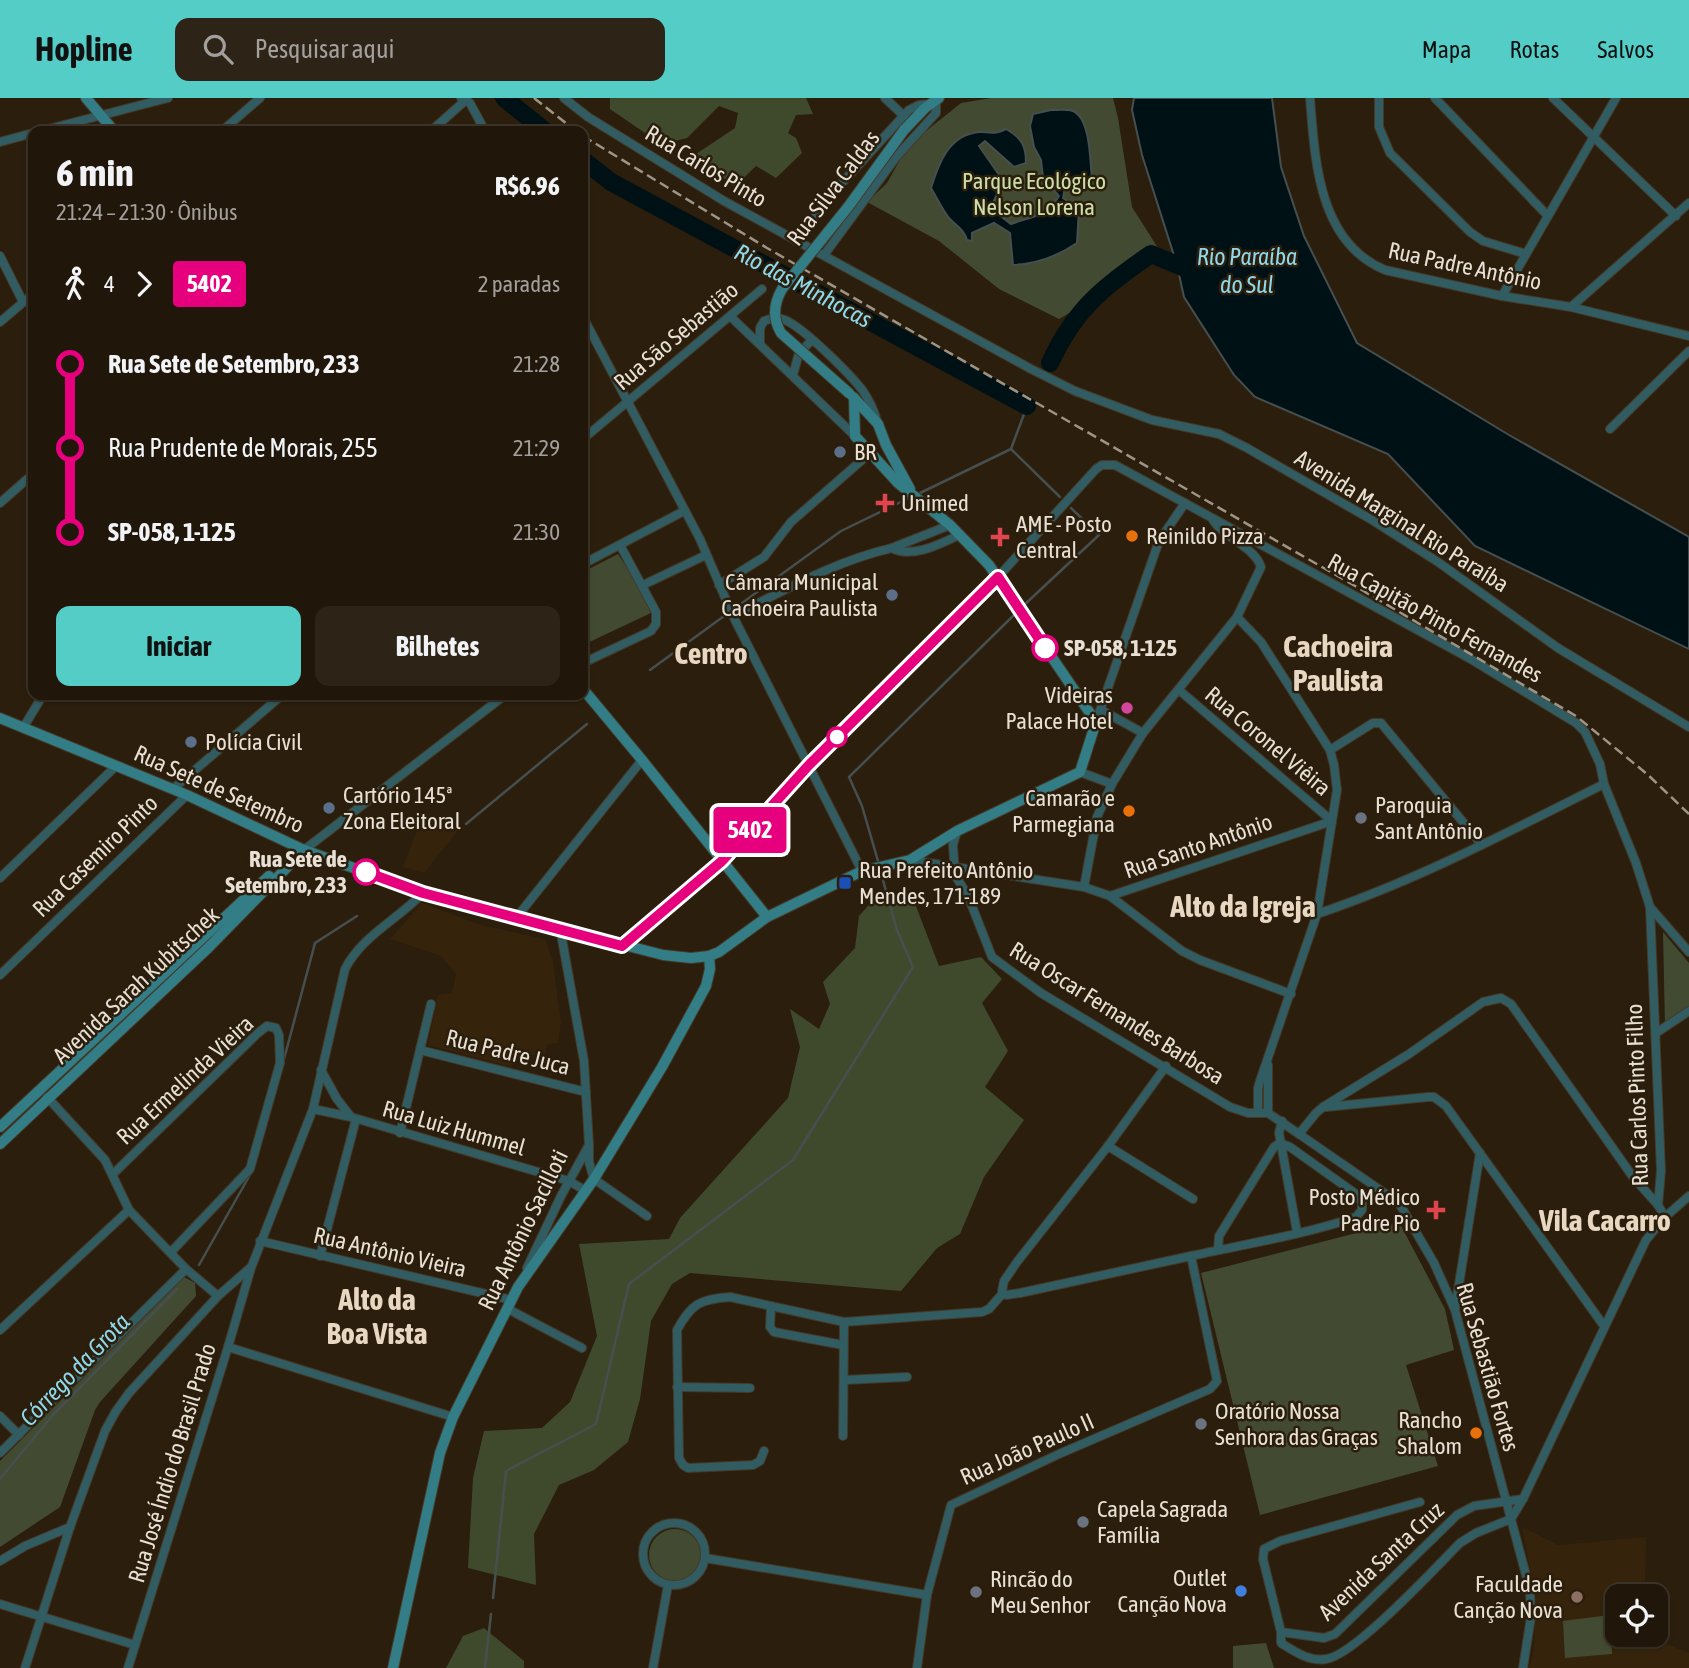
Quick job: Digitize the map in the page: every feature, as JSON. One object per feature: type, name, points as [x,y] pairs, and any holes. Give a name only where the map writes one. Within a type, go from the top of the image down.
[{"type":"main road","points":[[86,98],[110,126]]},
{"type":"main road","name":"Rua Silva Caldas","points":[[852,396],[788,341],[777,328],[775,313],[778,298],[782,289],[848,207],[904,130],[935,100]]},
{"type":"main road","points":[[852,396],[879,427],[911,492]]},
{"type":"main road","points":[[518,1287],[594,1180],[662,1067],[709,976],[709,956],[726,948],[767,917],[862,872],[910,860],[957,831],[1080,772],[1096,722],[989,565],[950,525],[898,483],[858,440],[852,396]]},
{"type":"main road","points":[[858,440],[879,427]]},
{"type":"main road","points":[[622,946],[722,861],[809,765],[998,577]]},
{"type":"main road","points":[[588,695],[767,917]]},
{"type":"main road","name":"Rua Sete de Setembro","points":[[0,718],[187,795],[304,850],[423,893],[622,946],[673,957],[709,956]]},
{"type":"main road","name":"Avenida Sarah Kubitschek","points":[[0,1143],[304,850]]},
{"type":"main road","name":"Avenida Sarah Kubitschek","points":[[0,1127],[205,944]]},
{"type":"main road","name":"Rua Antônio Sacilloti","points":[[393,1668],[440,1453],[453,1417],[518,1287]]},
{"type":"street","points":[[60,126],[168,98]]},
{"type":"street","points":[[228,126],[260,98]]},
{"type":"street","name":"Rua Carlos Pinto","points":[[564,98],[611,132],[824,256]]},
{"type":"street","points":[[885,98],[904,116]]},
{"type":"street","name":"Rua Padre Antônio","points":[[1310,98],[1315,156],[1328,210],[1351,247],[1372,265],[1502,296],[1571,307],[1689,336]]},
{"type":"street","points":[[1379,98],[1379,127],[1390,153],[1470,232],[1495,246],[1526,254]]},
{"type":"street","points":[[1435,98],[1548,216]]},
{"type":"street","points":[[1553,98],[1676,216]]},
{"type":"street","points":[[1502,296],[1616,98]]},
{"type":"street","points":[[436,126],[463,99],[482,126]]},
{"type":"street","points":[[796,241],[840,185],[904,116],[912,108],[935,100],[936,113],[897,156],[824,256]]},
{"type":"street","points":[[0,142],[28,134]]},
{"type":"street","points":[[1571,307],[1689,203]]},
{"type":"street","points":[[0,256],[23,302]]},
{"type":"street","name":"Avenida Marginal Rio Paraíba","points":[[824,256],[1075,391],[1152,421],[1219,434],[1247,448],[1372,520],[1438,562],[1558,648],[1689,727]]},
{"type":"street","name":"Rua São Sebastião","points":[[588,435],[762,289]]},
{"type":"street","points":[[0,323],[28,298]]},
{"type":"street","points":[[731,317],[858,440]]},
{"type":"street","points":[[760,343],[761,324],[764,321],[773,318],[787,321],[849,375],[863,392],[879,427]]},
{"type":"street","points":[[588,326],[684,511],[733,616],[862,872]]},
{"type":"street","points":[[793,375],[799,353],[811,341]]},
{"type":"street","points":[[1610,429],[1689,351]]},
{"type":"street","points":[[719,585],[764,557],[791,522],[870,453]]},
{"type":"street","name":"Rua Capitão Pinto Fernandes","points":[[998,577],[1096,469],[1102,465],[1115,465],[1550,705],[1576,723],[1585,732],[1600,764],[1604,783],[1636,863],[1650,907]]},
{"type":"street","points":[[0,503],[28,478]]},
{"type":"street","points":[[1096,722],[1159,541],[1185,503]]},
{"type":"street","points":[[588,561],[684,511]]},
{"type":"street","points":[[1084,887],[1097,817],[1112,784],[1143,733],[1237,617],[1260,570],[1259,561],[1223,533],[1212,517]]},
{"type":"street","points":[[733,616],[815,574],[950,525]]},
{"type":"street","points":[[892,548],[906,553],[940,544],[959,535]]},
{"type":"street","points":[[588,661],[654,628],[657,618],[643,585],[620,545]]},
{"type":"street","points":[[643,585],[706,555]]},
{"type":"street","points":[[1237,617],[1262,642],[1330,750],[1337,790],[1317,914],[1258,1088],[1258,1112]]},
{"type":"street","name":"Rua Coronel Viêira","points":[[1179,690],[1332,821]]},
{"type":"street","points":[[23,728],[40,700]]},
{"type":"street","points":[[173,789],[276,700]]},
{"type":"street","points":[[304,850],[499,700]]},
{"type":"street","points":[[1101,710],[1143,733]]},
{"type":"street","points":[[1330,750],[1373,723],[1381,723],[1482,845]]},
{"type":"street","points":[[516,918],[642,760]]},
{"type":"street","points":[[0,878],[116,766]]},
{"type":"street","points":[[1080,772],[1112,784]]},
{"type":"street","points":[[1317,914],[1352,902],[1482,845],[1604,783]]},
{"type":"street","name":"Rua Casemiro Pinto","points":[[0,975],[187,795]]},
{"type":"street","name":"Rua Santo Antônio","points":[[910,860],[1084,887],[1110,896],[1332,821]]},
{"type":"street","name":"Rua Oscar Fernandes Barbosa","points":[[957,831],[953,845],[953,865],[992,957],[1041,993],[1230,1107],[1248,1113],[1268,1113]]},
{"type":"street","name":"Rua José Índio do Brasil Prado","points":[[128,1668],[251,1268],[313,1109],[339,993],[351,957],[366,941],[405,912],[423,893]]},
{"type":"street","points":[[1110,896],[1182,951],[1291,994]]},
{"type":"street","points":[[1650,907],[1689,952]]},
{"type":"street","name":"Rua Carlos Pinto Filho","points":[[1511,1519],[1646,1240],[1665,1217],[1658,1205],[1661,1187],[1650,907]]},
{"type":"street","name":"Rua Antônio Sacilloti","points":[[518,1287],[589,1145],[584,1061],[560,928]]},
{"type":"street","points":[[1300,1134],[1324,1107],[1409,1054],[1483,1003],[1501,998],[1511,1004],[1633,1177],[1658,1205]]},
{"type":"street","points":[[400,1133],[431,1004]]},
{"type":"street","points":[[1656,1033],[1689,1010]]},
{"type":"street","name":"Rua Ermelinda Vieira","points":[[113,1174],[262,1028],[275,1028],[279,1041],[279,1063],[250,1169],[171,1252]]},
{"type":"street","name":"Rua Padre Juca","points":[[420,1050],[586,1092]]},
{"type":"street","points":[[1268,1059],[1268,1113]]},
{"type":"street","points":[[764,1451],[760,1461],[753,1465],[688,1468],[679,1458],[677,1331],[686,1314],[695,1305],[711,1298],[730,1297],[844,1322],[982,1312],[989,1309],[1003,1293],[1004,1281],[1017,1262],[1108,1146],[1166,1066]]},
{"type":"street","name":"Rua Luiz Hummel","points":[[321,1070],[337,1100],[354,1118]]},
{"type":"street","points":[[47,1097],[105,1160],[129,1210],[186,1269],[218,1296]]},
{"type":"street","points":[[1324,1107],[1434,1097],[1447,1106],[1604,1325]]},
{"type":"street","name":"Rua Luiz Hummel","points":[[313,1109],[354,1118],[569,1181],[586,1191]]},
{"type":"street","name":"Rua Sebastião Fortes","points":[[1268,1113],[1399,1203],[1434,1264],[1455,1310],[1532,1603],[1523,1668]]},
{"type":"street","points":[[320,1256],[354,1118]]},
{"type":"street","points":[[1282,1121],[1280,1143],[1297,1232]]},
{"type":"street","points":[[1003,1293],[1020,1293],[1218,1251],[1356,1217],[1362,1210],[1362,1202],[1356,1194],[1290,1147],[1280,1143]]},
{"type":"street","points":[[1218,1251],[1219,1236],[1274,1147],[1280,1143]]},
{"type":"street","points":[[589,1145],[589,1162],[594,1180],[647,1216]]},
{"type":"street","points":[[1108,1146],[1193,1199]]},
{"type":"street","points":[[1455,1310],[1480,1153]]},
{"type":"street","points":[[1665,1217],[1689,1196]]},
{"type":"street","points":[[0,1331],[129,1210]]},
{"type":"street","name":"Rua Antônio Vieira","points":[[260,1241],[510,1304],[582,1348]]},
{"type":"street","name":"Rua João Paulo II","points":[[917,1668],[928,1595],[951,1505],[1204,1392],[1217,1381],[1191,1256]]},
{"type":"street","points":[[25,1668],[70,1527],[105,1431],[116,1411],[129,1393],[218,1296],[251,1268]]},
{"type":"street","points":[[0,1453],[186,1269]]},
{"type":"street","points":[[771,1306],[770,1327],[774,1332],[843,1345]]},
{"type":"street","points":[[843,1436],[844,1322]]},
{"type":"street","points":[[228,1347],[453,1417]]},
{"type":"street","points":[[844,1380],[907,1377]]},
{"type":"street","points":[[677,1387],[750,1388]]},
{"type":"street","points":[[0,1416],[19,1435]]},
{"type":"street","points":[[1507,1503],[1523,1499]]},
{"type":"street","points":[[1420,1502],[1264,1549],[1263,1559],[1281,1632],[1281,1643],[1309,1658],[1319,1660],[1336,1657],[1366,1635],[1460,1543],[1476,1533],[1511,1519]]},
{"type":"street","name":"Avenida Santa Cruz","points":[[1281,1632],[1324,1638],[1335,1634],[1457,1515],[1474,1506],[1507,1503]]},
{"type":"street","points":[[668,1522],[688,1525],[701,1539],[705,1558],[692,1579],[685,1583],[668,1585],[659,1581],[646,1567],[643,1548],[652,1531],[668,1522]]},
{"type":"street","points":[[0,1561],[25,1546],[70,1527]]},
{"type":"street","points":[[705,1558],[928,1595]]},
{"type":"street","points":[[653,1668],[668,1585]]},
{"type":"street","points":[[0,1604],[135,1645]]},
{"type":"shaded area","points":[[424,812],[460,828],[424,873],[403,867]]},
{"type":"shaded area","points":[[422,903],[481,925],[545,939],[553,961],[561,1022],[558,1043],[547,1044],[545,1058],[514,1050],[512,1067],[428,1045],[438,995],[452,993],[456,974],[441,956],[390,939]]},
{"type":"shaded area","name":"Faculdade Canção Nova","points":[[1522,1527],[1558,1545],[1646,1537],[1645,1584],[1605,1584],[1605,1647],[1668,1647],[1668,1644],[1689,1653],[1689,1668],[1529,1668],[1534,1649],[1536,1598]]},
{"type":"green space","points":[[610,98],[806,98],[813,114],[796,115],[788,133],[796,138],[802,153],[776,178],[756,166],[734,187],[696,154],[735,128],[738,113],[719,106],[687,138],[661,144],[610,109]]},
{"type":"green space","name":"Parque Ecológico Nelson Lorena","points":[[991,98],[1113,98],[1132,207],[1158,248],[1126,271],[1105,292],[1059,319],[999,289],[939,241],[867,202],[887,183],[916,139],[961,103]]},
{"type":"green space","points":[[618,554],[637,583],[651,613],[588,643],[588,569]]},
{"type":"green space","points":[[876,897],[914,901],[939,966],[981,957],[1002,979],[982,1003],[1008,1051],[985,1087],[1024,1120],[984,1177],[960,1234],[937,1248],[901,1291],[690,1273],[672,1284],[651,1321],[640,1399],[628,1442],[594,1470],[559,1485],[534,1534],[536,1585],[468,1568],[473,1478],[484,1431],[542,1428],[570,1402],[597,1336],[579,1244],[669,1239],[680,1218],[788,1098],[800,1047],[790,1009],[819,1029],[830,1004],[823,982],[855,948],[859,916]]},
{"type":"green space","points":[[1663,932],[1689,963],[1689,1007],[1665,1026]]},
{"type":"green space","points":[[1399,1222],[1445,1309],[1454,1350],[1406,1365],[1438,1466],[1260,1515],[1201,1273]]},
{"type":"green space","points":[[184,1277],[195,1283],[196,1296],[100,1402],[60,1507],[0,1547],[0,1461]]},
{"type":"green space","points":[[675,1529],[685,1531],[693,1537],[699,1545],[699,1565],[693,1573],[685,1579],[675,1581],[665,1579],[657,1573],[651,1565],[649,1555],[651,1545],[657,1537],[665,1531]]},
{"type":"green space","points":[[1605,1616],[1605,1647],[1612,1647],[1612,1654],[1565,1658],[1563,1621]]},
{"type":"green space","points":[[484,1628],[524,1661],[524,1668],[446,1668],[463,1636]]},
{"type":"green space","points":[[1266,1643],[1274,1668],[1233,1668],[1233,1646]]},
{"type":"water","name":"Rio Paraíba do Sul","points":[[1134,98],[1272,98],[1281,167],[1304,236],[1357,343],[1509,435],[1689,537],[1689,649],[1475,546],[1388,454],[1255,397],[1234,375],[1184,297],[1177,265],[1142,155],[1132,110]]},
{"type":"water","points":[[1071,110],[1079,116],[1088,142],[1092,179],[1065,187],[1063,198],[1079,209],[1077,243],[1046,258],[1013,265],[1010,233],[994,223],[972,233],[972,241],[967,240],[962,230],[946,215],[931,188],[947,151],[960,138],[979,132],[995,133],[1006,129],[1022,143],[1026,163],[1014,167],[985,141],[979,146],[1004,182],[992,204],[994,211],[1011,224],[1049,209],[1059,196],[1043,177],[1041,160],[1034,147],[1030,126],[1033,114]]},
{"type":"waterway","name":"Rio das Minhocas","points":[[504,98],[539,126]]},
{"type":"waterway","name":"Rio das Minhocas","points":[[588,164],[611,182],[1027,406]]},
{"type":"waterway","points":[[1050,363],[1069,328],[1092,301],[1151,254],[1199,274]]},
{"type":"waterway","points":[[918,494],[1011,449],[1027,406]]},
{"type":"waterway","points":[[1012,450],[1060,497]]},
{"type":"waterway","points":[[650,670],[841,531],[909,498]]},
{"type":"waterway","points":[[1023,606],[1099,535],[1071,508]]},
{"type":"waterway","points":[[878,861],[862,806],[849,777],[1015,614]]},
{"type":"waterway","points":[[466,824],[587,724]]},
{"type":"waterway","points":[[493,1598],[506,1471],[596,1424],[629,1284],[793,1160],[913,967],[897,930],[881,873]]},
{"type":"waterway","points":[[284,1059],[315,943],[357,916]]},
{"type":"waterway","points":[[199,1265],[251,1173]]},
{"type":"waterway","name":"Córrego da Grota","points":[[0,1479],[52,1416],[177,1289]]},
{"type":"waterway","points":[[485,1668],[491,1614]]},
{"type":"railway","points":[[534,98],[570,126]]},
{"type":"railway","points":[[588,139],[767,248],[1576,716],[1647,774],[1689,814]]},
{"type":"bus line","name":"5402","points":[[366,872],[423,893],[622,946],[722,861],[809,765],[998,577],[1045,648]]},
{"type":"place","name":"BR","points":[[840,452]]},
{"type":"place","name":"Unimed","points":[[885,503]]},
{"type":"place","name":"Reinildo Pizza","points":[[1132,536]]},
{"type":"place","name":"AME - Posto Central","points":[[1000,537]]},
{"type":"place","name":"Câmara Municipal Cachoeira Paulista","points":[[892,595]]},
{"type":"place","name":"SP-058, 1-125","points":[[1045,648]]},
{"type":"place","name":"Videiras Palace Hotel","points":[[1127,708]]},
{"type":"place","name":"Polícia Civil","points":[[191,742]]},
{"type":"place","name":"Cartório 145ª Zona Eleitoral","points":[[329,808]]},
{"type":"place","name":"Camarão e Parmegiana","points":[[1129,811]]},
{"type":"place","name":"Paroquia Sant Antônio","points":[[1361,818]]},
{"type":"place","name":"Rua Sete de Setembro, 233","points":[[366,872]]},
{"type":"place","name":"Rua Prefeito Antônio Mendes, 171-189","points":[[845,883]]},
{"type":"place","name":"Posto Médico Padre Pio","points":[[1436,1210]]},
{"type":"place","name":"Oratório Nossa Senhora das Graças","points":[[1201,1424]]},
{"type":"place","name":"Rancho Shalom","points":[[1476,1433]]},
{"type":"place","name":"Capela Sagrada Família","points":[[1083,1522]]},
{"type":"place","name":"Outlet Canção Nova","points":[[1241,1591]]},
{"type":"place","name":"Rincão do Meu Senhor","points":[[976,1592]]},
{"type":"place","name":"Faculdade Canção Nova","points":[[1577,1597]]},
{"type":"district","name":"Centro","points":[[711,654]]},
{"type":"district","name":"Cachoeira Paulista","points":[[1338,664]]},
{"type":"district","name":"Alto da Igreja","points":[[1243,907]]},
{"type":"district","name":"Vila Cacarro","points":[[1605,1221]]},
{"type":"district","name":"Alto da Boa Vista","points":[[377,1317]]}]
